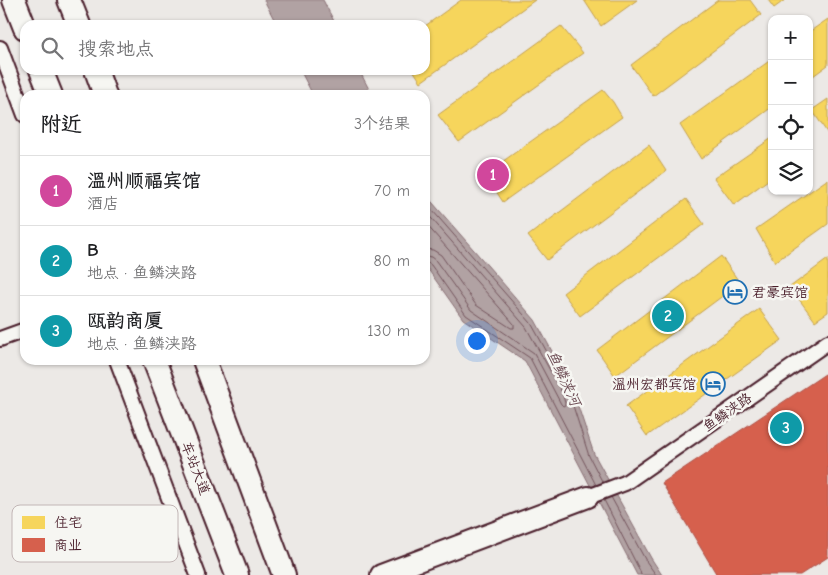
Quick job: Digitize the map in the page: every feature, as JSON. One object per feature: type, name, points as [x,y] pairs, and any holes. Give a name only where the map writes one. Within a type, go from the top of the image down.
[{"type":"main road","points":[[14,0],[22,20]]},
{"type":"main road","points":[[70,0],[77,20]]},
{"type":"main road","points":[[43,75],[49,90]]},
{"type":"main road","points":[[98,75],[103,90]]},
{"type":"main road","name":"车站大道","points":[[156,365],[238,575]]},
{"type":"main road","points":[[206,365],[284,575]]},
{"type":"street","points":[[0,48],[20,101]]},
{"type":"street","points":[[0,339],[20,332]]},
{"type":"street","name":"鱼鳞浃路","points":[[588,497],[625,483],[828,342]]},
{"type":"street","points":[[119,365],[172,505]]},
{"type":"street","points":[[381,575],[588,497]]},
{"type":"street","points":[[178,522],[198,575]]},
{"type":"water","points":[[264,0],[323,0],[333,20],[274,20]]},
{"type":"water","points":[[303,75],[362,75],[369,90],[310,90]]},
{"type":"water","name":"鱼鳞浃河","points":[[430,200],[535,320],[572,388],[594,454],[662,575],[637,575],[525,361],[463,319],[430,272]]},
{"type":"building: 住宅","points":[[461,0],[535,0],[421,82],[416,75],[430,75],[430,22]]},
{"type":"building: 住宅","points":[[584,0],[637,0],[601,26]]},
{"type":"building: 住宅","points":[[718,0],[750,0],[761,15],[653,96],[631,65]]},
{"type":"building: 住宅","points":[[768,0],[785,0],[774,8]]},
{"type":"building: 住宅","points":[[828,19],[828,65],[813,76],[813,60],[813,29]]},
{"type":"building: 住宅","points":[[561,26],[583,53],[459,142],[438,115]]},
{"type":"building: 住宅","points":[[768,62],[768,110],[701,159],[680,125]]},
{"type":"building: 住宅","points":[[603,90],[622,117],[503,202],[485,174]]},
{"type":"building: 住宅","points":[[828,99],[828,134],[813,112],[813,109]]},
{"type":"building: 住宅","points":[[768,141],[768,180],[734,205],[714,178]]},
{"type":"building: 住宅","points":[[649,145],[666,171],[547,260],[528,236]]},
{"type":"building: 住宅","points":[[828,179],[828,224],[775,262],[756,229],[805,195],[813,195],[813,189]]},
{"type":"building: 住宅","points":[[686,199],[704,224],[580,316],[563,293]]},
{"type":"building: 住宅","points":[[721,256],[740,283],[615,376],[597,350]]},
{"type":"building: 住宅","points":[[828,259],[828,312],[815,321],[790,287]]},
{"type":"building: 住宅","points":[[759,309],[782,340],[647,436],[626,406]]},
{"type":"building: 商业","points":[[828,372],[828,557],[800,575],[717,575],[662,483]]},
{"type":"place","name":"温州顺福宾馆","points":[[493,175]]},
{"type":"place","name":"君豪宾馆","points":[[735,292]]},
{"type":"place","name":"B","points":[[668,316]]},
{"type":"place","name":"温州宏都宾馆","points":[[713,384]]},
{"type":"place","name":"瓯韵商厦","points":[[786,428]]}]
